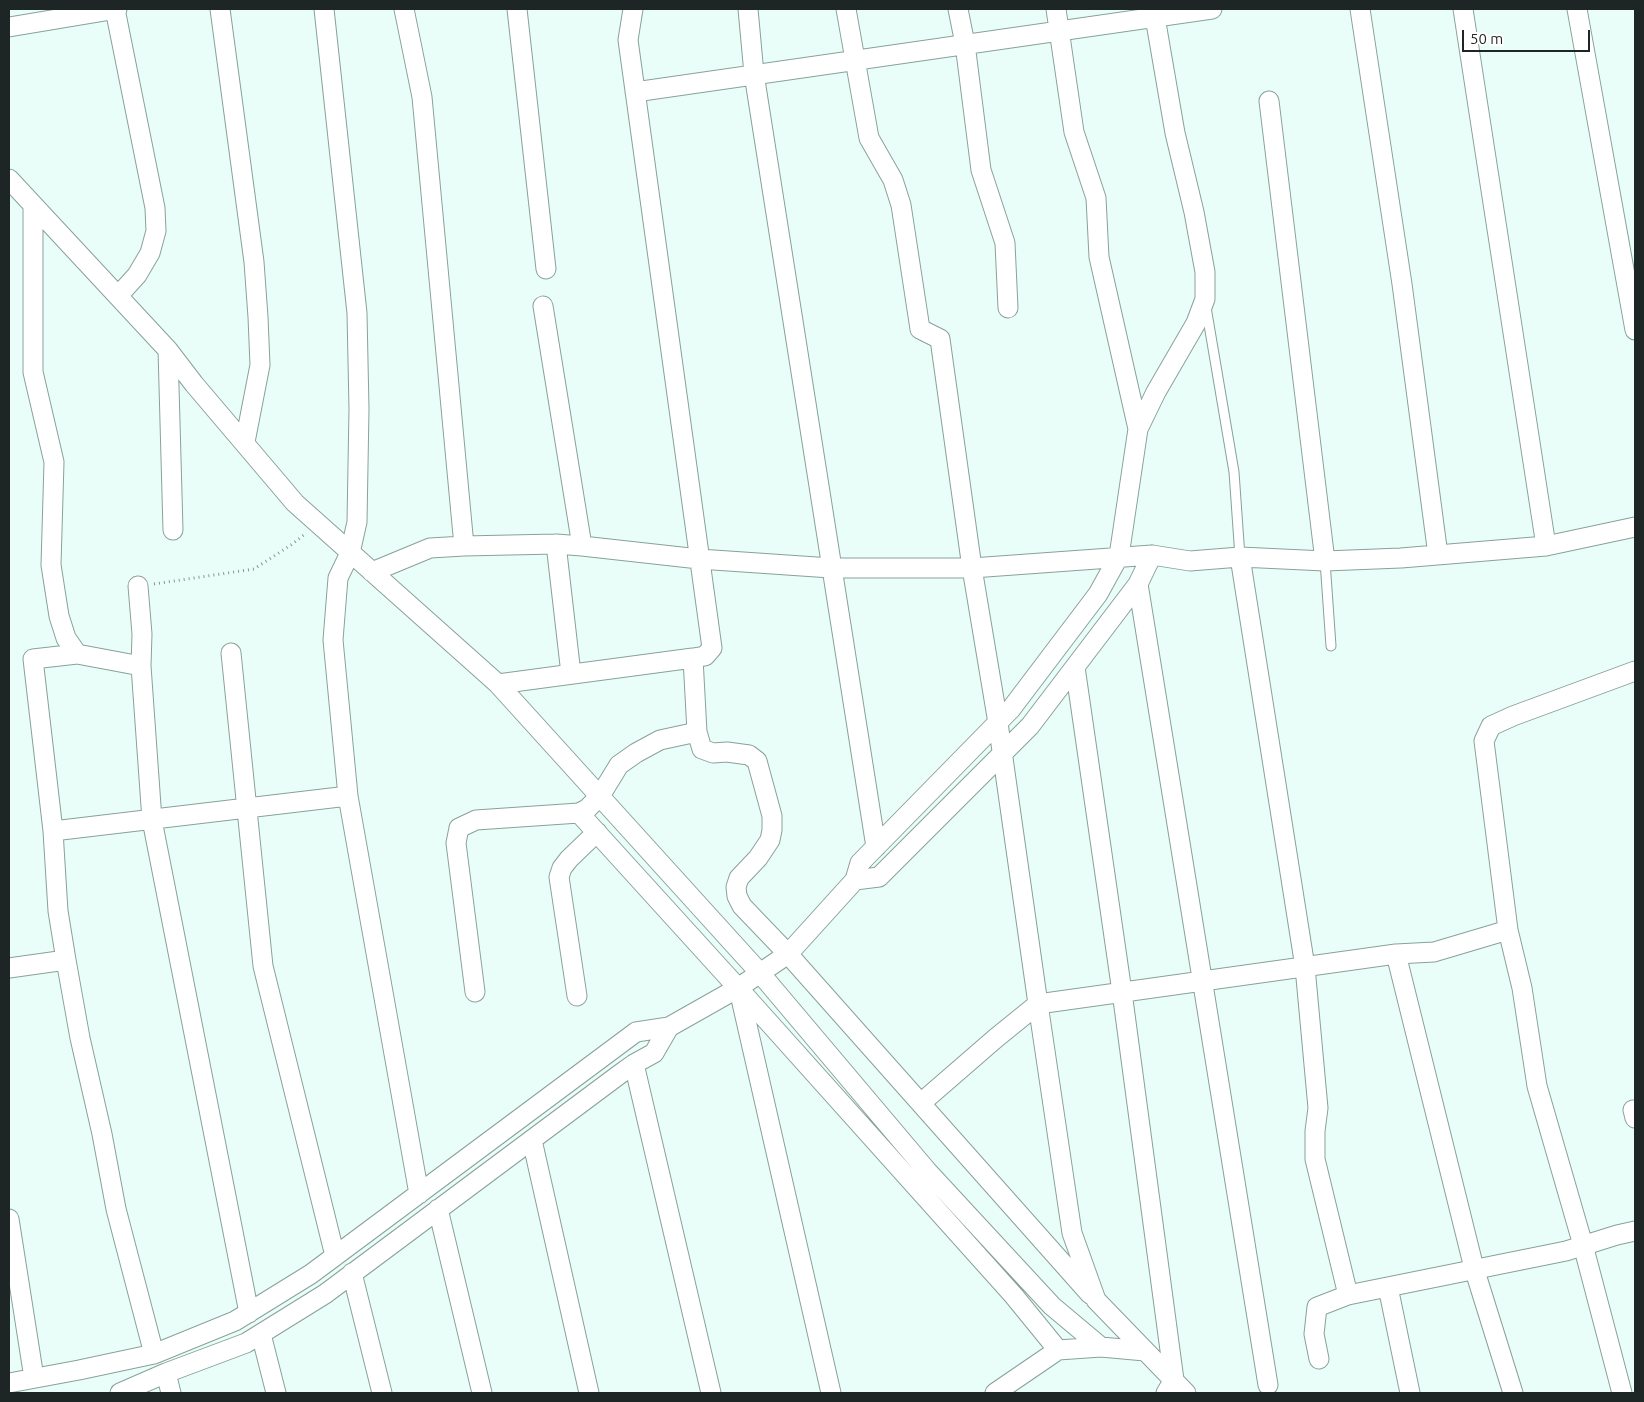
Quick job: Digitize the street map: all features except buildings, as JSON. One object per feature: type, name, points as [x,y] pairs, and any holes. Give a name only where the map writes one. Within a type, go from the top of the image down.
[{"type":"street","points":[[9,27],[42,15],[116,9],[155,208],[156,231],[150,253],[137,275],[118,296]]},
{"type":"street","points":[[220,9],[254,262],[258,317],[260,365],[245,442]]},
{"type":"street","points":[[324,9],[357,313],[359,409],[357,522],[350,553],[338,578],[333,640],[348,796],[419,1194]]},
{"type":"street","points":[[404,9],[422,97],[464,546]]},
{"type":"street","points":[[517,9],[546,269]]},
{"type":"street","points":[[498,684],[693,658],[704,656],[712,648],[628,40],[633,9]]},
{"type":"street","points":[[748,9],[754,74],[876,847]]},
{"type":"street","points":[[846,9],[869,138],[893,180],[901,205],[920,329],[940,339],[972,568],[998,723],[1072,1233],[1096,1300]]},
{"type":"street","points":[[958,9],[965,44],[981,170],[1005,243],[1008,308]]},
{"type":"street","points":[[1056,9],[1074,132],[1096,198],[1099,257],[1138,429]]},
{"type":"street","points":[[635,92],[1212,9]]},
{"type":"street","points":[[1360,9],[1402,284],[1438,555]]},
{"type":"street","points":[[1463,9],[1546,546]]},
{"type":"street","points":[[1577,9],[1635,330]]},
{"type":"street","points":[[9,1382],[105,1365],[154,1354],[235,1321],[311,1274],[636,1032],[668,1027],[738,988],[788,954],[855,880],[860,863],[1011,710],[1098,594],[1120,556],[1138,429],[1156,392],[1196,323],[1205,299],[1206,272],[1175,133],[1156,17]]},
{"type":"street","points":[[1269,101],[1325,561]]},
{"type":"street","points":[[9,179],[168,350],[194,384],[296,503],[498,684],[760,973],[928,1172],[1052,1306],[1101,1347]]},
{"type":"street","points":[[33,206],[33,372],[54,462],[51,565],[59,616],[66,638],[77,654]]},
{"type":"street","points":[[544,306],[582,546]]},
{"type":"street","points":[[168,350],[173,530]]},
{"type":"street","points":[[372,572],[430,548],[556,544],[699,559],[831,568],[972,568],[1152,554],[1190,561],[1240,557],[1325,561],[1401,558],[1546,546],[1635,526]]},
{"type":"street","points":[[556,544],[571,674]]},
{"type":"street","points":[[855,880],[879,877],[1030,726],[1138,584],[1152,554]]},
{"type":"street","points":[[1240,557],[1305,967],[1318,1108],[1315,1131],[1315,1159],[1348,1295]]},
{"type":"street","points":[[1138,584],[1268,1385]]},
{"type":"street","points":[[138,586],[142,634],[141,666],[152,820],[249,1313]]},
{"type":"street","points":[[231,653],[263,966],[335,1256]]},
{"type":"street","points":[[141,666],[77,654],[33,658],[53,831],[58,911],[66,960],[80,1038],[102,1134],[116,1209],[154,1354]]},
{"type":"street","points":[[693,658],[697,732],[702,749],[713,753],[727,752],[749,755],[757,761],[772,816],[770,840],[758,858],[739,878],[736,887],[737,896],[742,906],[788,954],[1096,1300],[1144,1351],[1175,1389]]},
{"type":"street","points":[[1075,667],[1122,992],[1175,1389]]},
{"type":"street","points":[[1626,1390],[1538,1086],[1522,988],[1508,930],[1484,741],[1491,726],[1635,671]]},
{"type":"street","points":[[475,992],[456,843],[460,828],[476,820],[579,813],[587,809],[600,796],[619,765],[636,753],[660,740],[697,732]]},
{"type":"street","points":[[53,831],[348,796]]},
{"type":"street","points":[[579,813],[1014,1296],[1058,1350]]},
{"type":"street","points":[[577,996],[559,877],[568,859],[597,832]]},
{"type":"street","points":[[920,1103],[1038,1004],[1396,954],[1434,952],[1508,930]]},
{"type":"street","points":[[1396,954],[1474,1268],[1513,1393]]},
{"type":"street","points":[[9,968],[66,960]]},
{"type":"street","points":[[738,988],[831,1393]]},
{"type":"street","points":[[120,1393],[166,1373],[246,1343],[325,1294],[634,1064],[654,1053],[668,1027]]},
{"type":"street","points":[[634,1064],[712,1393]]},
{"type":"street","points":[[532,1140],[589,1393]]},
{"type":"street","points":[[438,1209],[482,1393]]},
{"type":"street","points":[[9,1219],[34,1378]]},
{"type":"street","points":[[1319,1359],[1314,1334],[1317,1307],[1348,1295],[1474,1268],[1566,1251],[1635,1231]]},
{"type":"street","points":[[352,1274],[382,1393]]},
{"type":"street","points":[[1388,1286],[1410,1393]]},
{"type":"street","points":[[261,1334],[276,1393]]},
{"type":"street","points":[[995,1393],[1058,1350],[1101,1347],[1144,1351]]},
{"type":"street","points":[[166,1373],[171,1393]]},
{"type":"lane","points":[[1205,299],[1234,472],[1240,557]]},
{"type":"lane","points":[[1325,561],[1331,646]]},
{"type":"path","points":[[138,586],[254,569],[291,545],[318,523]]}]
